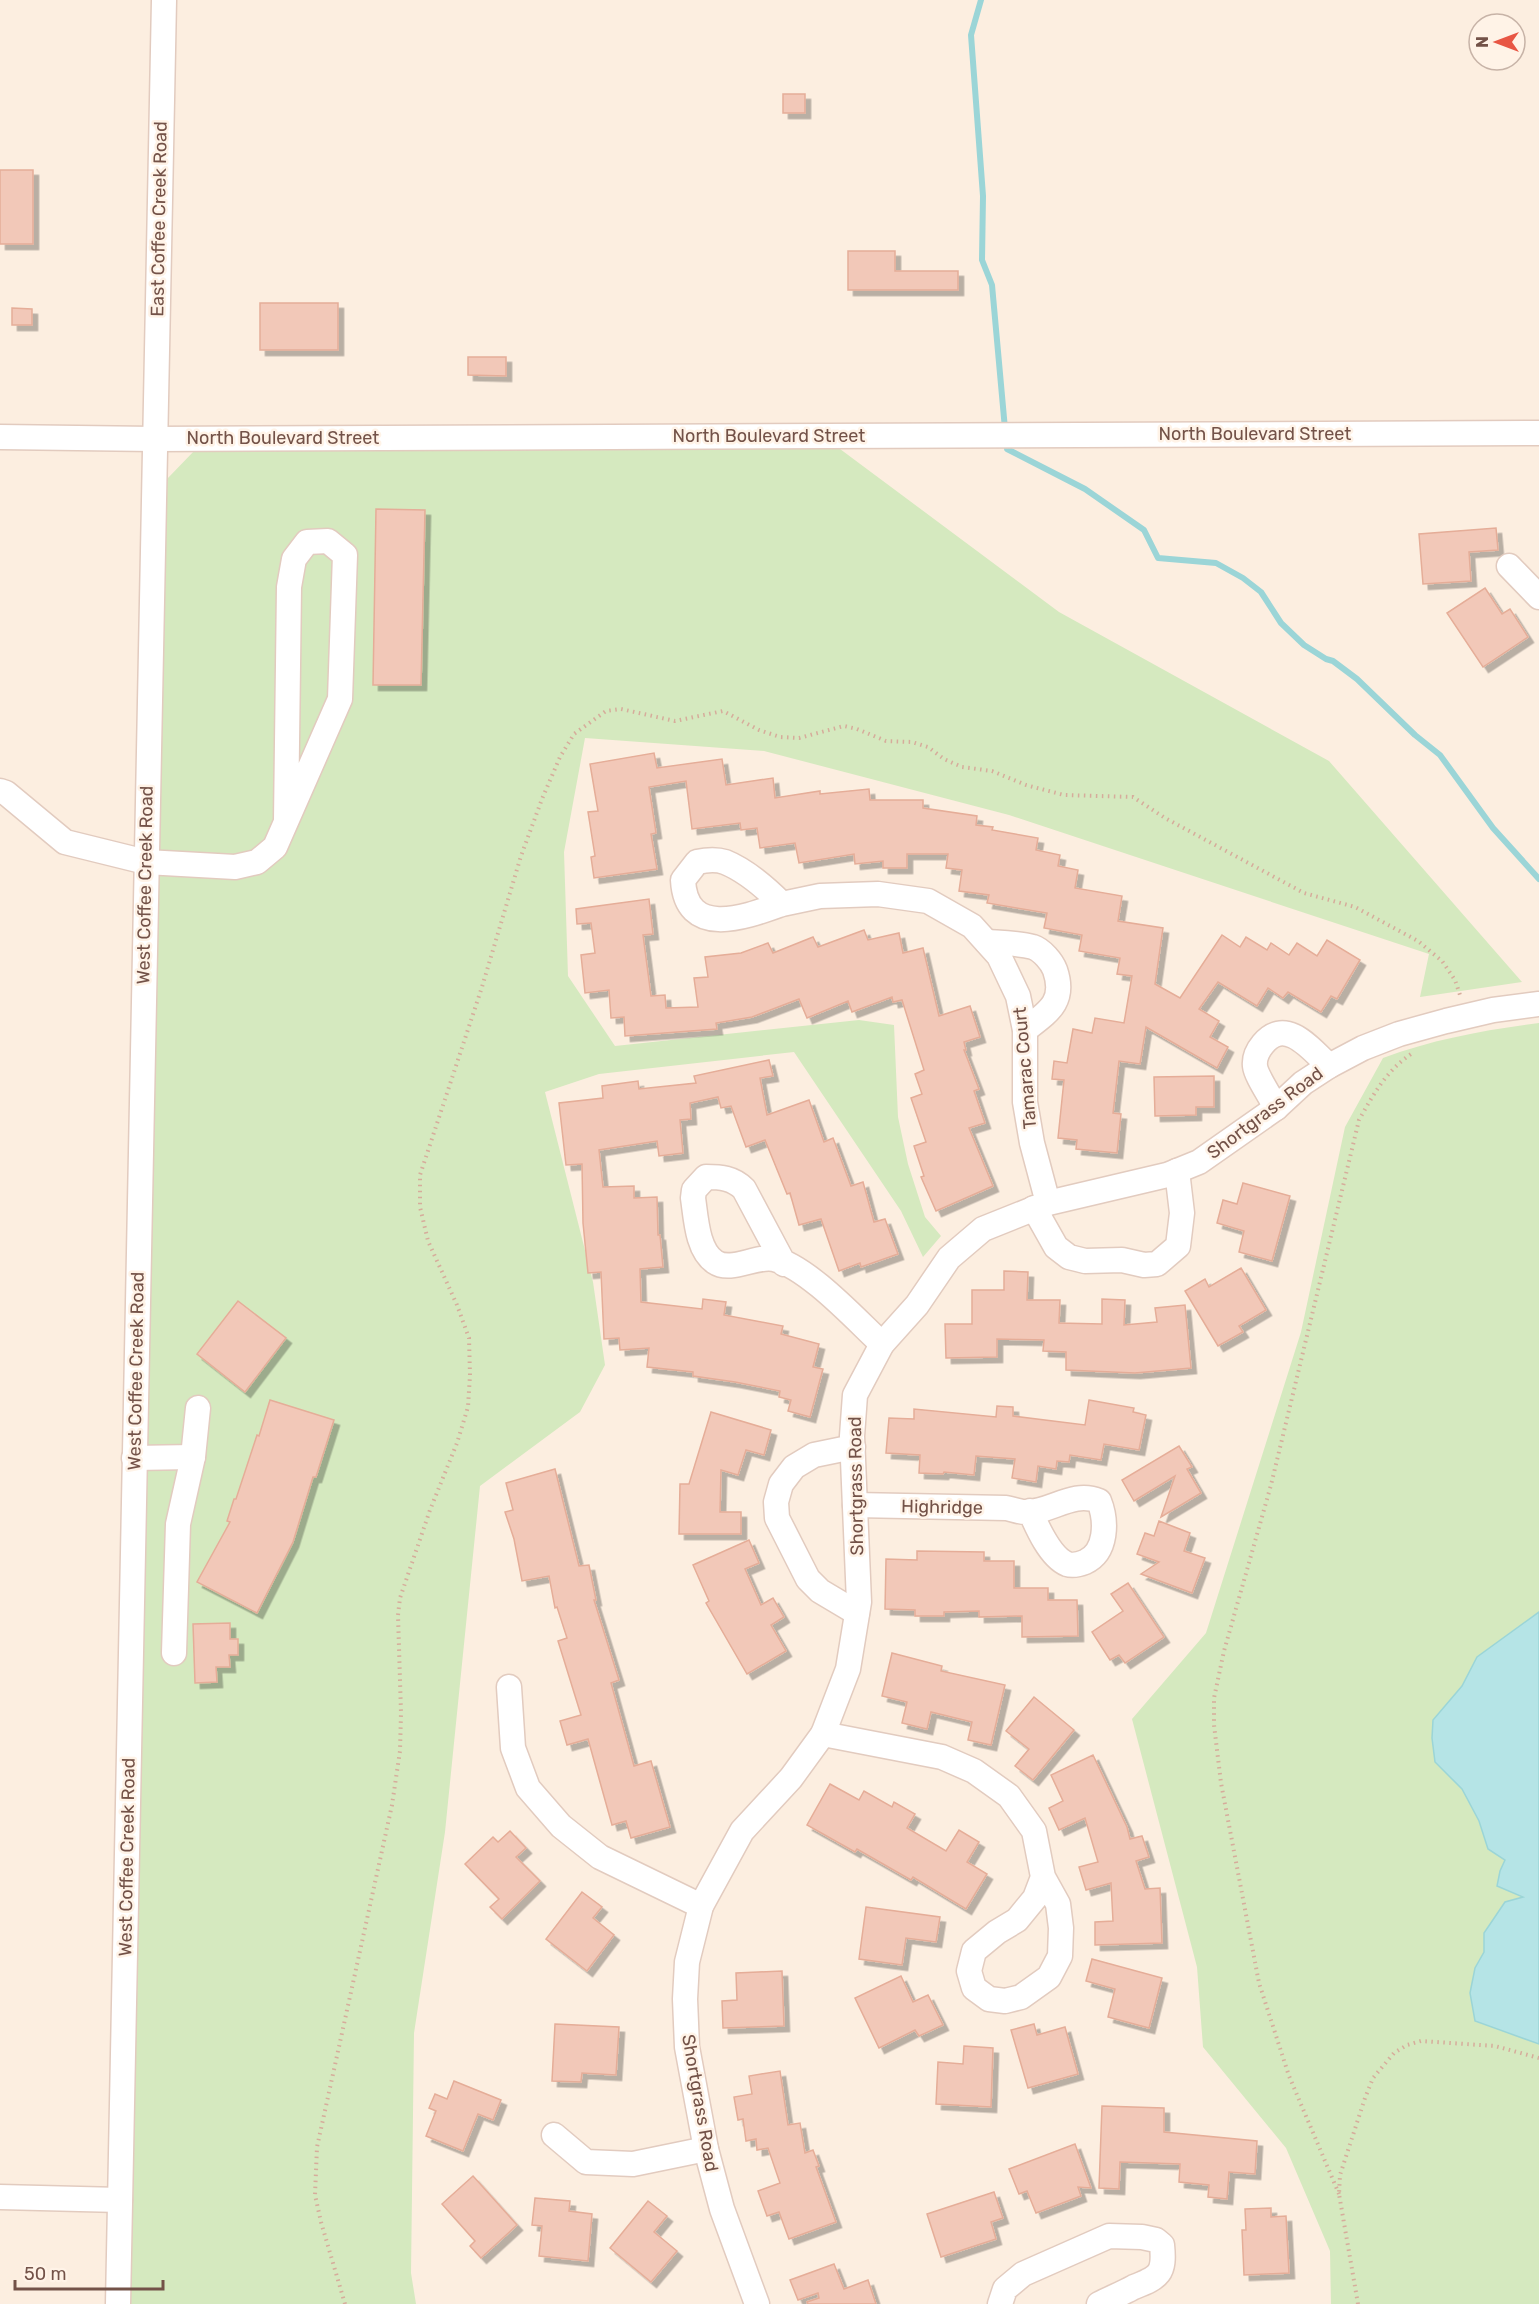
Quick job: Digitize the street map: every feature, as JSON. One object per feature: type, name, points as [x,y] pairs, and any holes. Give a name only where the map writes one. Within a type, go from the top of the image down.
[{"type":"street","name":"East Coffee Creek Road","points":[[154,439],[164,0]]},
{"type":"street","name":"North Boulevard Street","points":[[0,437],[154,439],[1539,433]]},
{"type":"street","name":"West Coffee Creek Road","points":[[118,2304],[154,439]]},
{"type":"street","points":[[0,791],[6,793],[65,842],[146,862],[236,867],[257,862],[275,847],[286,822],[340,699],[345,555],[328,541],[307,542],[294,559],[291,578],[286,822]]},
{"type":"street","points":[[1509,566],[1539,597]]},
{"type":"street","name":"Tamarac Court","points":[[782,904],[820,896],[878,894],[928,901],[972,926],[999,956],[1018,996],[1025,1030],[1025,1102],[1041,1205],[1056,1247],[1069,1257],[1085,1261],[1122,1260],[1144,1265],[1157,1264],[1178,1246],[1182,1213],[1177,1171]]},
{"type":"street","points":[[987,942],[1036,948],[1052,964],[1060,985],[1057,996],[1048,1012],[1025,1030]]},
{"type":"street","name":"Shortgrass Road","points":[[757,2304],[722,2209],[706,2149],[687,2048],[685,1999],[687,1962],[701,1906],[742,1831],[790,1778],[822,1734],[848,1669],[859,1602],[853,1447],[855,1395],[882,1344],[917,1305],[949,1258],[983,1229],[1041,1205],[1167,1175],[1199,1162],[1276,1108],[1302,1083],[1363,1048],[1399,1034],[1493,1010],[1539,1004]]},
{"type":"street","points":[[1276,1108],[1255,1067],[1256,1056],[1266,1041],[1284,1033],[1294,1035],[1329,1066]]},
{"type":"street","points":[[784,1264],[807,1275],[882,1344]]},
{"type":"street","points":[[174,1653],[178,1524],[193,1457],[198,1408]]},
{"type":"street","points":[[853,1447],[814,1455],[794,1467],[781,1484],[776,1502],[777,1518],[808,1579],[820,1591],[857,1613]]},
{"type":"street","points":[[134,1458],[193,1457]]},
{"type":"street","name":"Highridge","points":[[855,1505],[1006,1508],[1030,1511]]},
{"type":"street","points":[[509,1687],[513,1748],[528,1788],[554,1818],[600,1857],[701,1906]]},
{"type":"street","points":[[822,1734],[942,1757],[974,1771],[1009,1796],[1034,1831],[1043,1877],[1058,1905],[1061,1928],[1060,1956],[1050,1977],[1020,1998],[1005,2001],[989,1999],[974,1988],[971,1979],[969,1971],[974,1951],[1017,1920],[1035,1898],[1043,1877]]},
{"type":"street","points":[[554,2135],[586,2162],[633,2164],[706,2149]]},
{"type":"street","points":[[0,2197],[120,2200]]},
{"type":"street","points":[[1000,2304],[1005,2289],[1023,2274],[1109,2236],[1142,2237],[1156,2240],[1162,2245],[1161,2270],[1152,2280],[1099,2304]]},
{"type":"path","points":[[1358,2304],[1339,2194],[1340,2175],[1365,2098],[1382,2064],[1407,2045],[1421,2041],[1495,2046],[1539,2058]]},
{"type":"green space","points":[[836,446],[1059,612],[1329,761],[1522,982],[1420,997],[1429,954],[1009,815],[764,751],[585,738],[564,852],[568,976],[615,1046],[859,1020],[894,1025],[898,1117],[908,1164],[925,1217],[941,1236],[923,1257],[901,1211],[794,1052],[599,1074],[545,1092],[593,1282],[605,1365],[580,1412],[480,1486],[445,1832],[414,2033],[411,2273],[416,2304],[128,2304],[167,479],[195,450]]},
{"type":"green space","points":[[1539,1023],[1539,2304],[1331,2304],[1330,2251],[1286,2148],[1203,2047],[1197,1967],[1132,1719],[1206,1633],[1301,1332],[1345,1127],[1383,1058],[1460,1036]]},
{"type":"water","points":[[1539,1612],[1539,2044],[1475,2021],[1470,1993],[1475,1968],[1484,1952],[1484,1933],[1505,1902],[1523,1897],[1497,1886],[1505,1860],[1488,1849],[1479,1821],[1462,1789],[1435,1762],[1432,1738],[1433,1720],[1462,1686],[1477,1657]]},
{"type":"building","points":[[783,94],[805,94],[805,113],[783,113]]},
{"type":"building","points":[[0,170],[33,170],[33,244],[0,244]]},
{"type":"building","points":[[848,251],[895,251],[895,271],[958,271],[958,290],[848,290]]},
{"type":"building","points":[[260,303],[338,303],[338,350],[260,350]]},
{"type":"building","points":[[12,308],[32,309],[32,325],[12,325]]},
{"type":"building","points":[[468,357],[506,357],[506,376],[468,375]]},
{"type":"building","points":[[376,509],[425,510],[421,685],[373,685]]},
{"type":"building","points":[[1496,528],[1498,550],[1469,552],[1471,581],[1423,584],[1419,534]]},
{"type":"building","points":[[1485,588],[1502,614],[1510,609],[1528,637],[1483,667],[1447,613]]},
{"type":"building","points":[[654,753],[657,768],[722,759],[726,785],[773,778],[775,798],[820,791],[820,794],[869,789],[870,800],[923,800],[923,808],[977,816],[976,825],[1038,838],[1036,850],[1060,855],[1058,866],[1078,870],[1075,888],[1122,896],[1118,921],[1163,928],[1155,984],[1180,998],[1222,935],[1240,947],[1246,937],[1267,950],[1271,943],[1289,955],[1297,943],[1317,956],[1327,940],[1360,960],[1337,999],[1331,996],[1321,1012],[1288,992],[1283,998],[1268,988],[1257,1006],[1218,982],[1199,1009],[1219,1021],[1210,1037],[1228,1047],[1217,1068],[1146,1027],[1140,1064],[1119,1061],[1113,1113],[1121,1114],[1117,1153],[1076,1149],[1077,1140],[1058,1138],[1064,1080],[1052,1079],[1054,1061],[1067,1063],[1073,1029],[1092,1033],[1095,1018],[1124,1023],[1132,976],[1117,974],[1120,958],[1079,951],[1082,935],[1044,928],[1047,913],[987,903],[989,895],[959,891],[962,870],[946,868],[948,854],[907,854],[907,868],[883,868],[883,861],[855,864],[854,854],[799,863],[795,843],[760,848],[757,828],[741,830],[740,823],[692,829],[686,781],[649,787],[656,833],[651,834],[657,869],[594,878],[591,857],[595,856],[588,812],[598,811],[590,764]]},
{"type":"building","points":[[649,899],[653,934],[643,935],[651,996],[665,995],[666,1008],[698,1007],[694,978],[708,977],[705,957],[741,953],[768,943],[773,953],[813,937],[818,947],[864,930],[868,940],[899,933],[903,953],[923,948],[939,1016],[970,1006],[980,1037],[964,1042],[966,1050],[964,1050],[979,1089],[974,1091],[985,1123],[969,1128],[993,1186],[936,1211],[921,1177],[924,1176],[914,1146],[926,1142],[911,1098],[922,1094],[915,1074],[924,1070],[902,1000],[893,1002],[892,997],[852,1012],[848,1001],[807,1018],[799,999],[752,1017],[716,1023],[717,1029],[625,1036],[624,1017],[611,1018],[609,990],[585,993],[581,955],[595,953],[591,923],[577,924],[576,909]]},
{"type":"building","points":[[769,1060],[773,1076],[760,1078],[767,1115],[809,1100],[824,1142],[833,1138],[851,1186],[863,1182],[874,1222],[885,1219],[898,1254],[861,1267],[860,1263],[839,1271],[821,1219],[799,1225],[790,1193],[787,1194],[765,1140],[746,1147],[731,1106],[721,1108],[718,1097],[690,1103],[691,1119],[680,1120],[683,1153],[659,1156],[657,1141],[599,1150],[603,1187],[634,1186],[634,1198],[657,1197],[658,1235],[660,1235],[663,1267],[640,1269],[641,1302],[702,1309],[703,1299],[726,1302],[724,1315],[783,1326],[781,1334],[819,1344],[813,1367],[823,1369],[810,1417],[788,1411],[791,1400],[779,1397],[780,1391],[693,1376],[693,1372],[647,1367],[649,1348],[620,1350],[619,1338],[604,1339],[601,1272],[588,1273],[583,1223],[582,1164],[566,1165],[559,1103],[603,1098],[602,1086],[638,1081],[639,1089],[696,1083],[694,1076]]},
{"type":"building","points":[[1214,1076],[1214,1107],[1196,1107],[1196,1115],[1155,1116],[1154,1077]]},
{"type":"building","points":[[1243,1183],[1290,1196],[1272,1261],[1239,1252],[1244,1231],[1217,1223],[1223,1200],[1237,1204]]},
{"type":"building","points":[[1241,1268],[1266,1310],[1239,1326],[1243,1332],[1218,1346],[1185,1291],[1205,1279],[1209,1287]]},
{"type":"building","points":[[1004,1271],[1028,1272],[1027,1300],[1060,1300],[1059,1323],[1102,1324],[1102,1299],[1125,1300],[1124,1325],[1157,1322],[1155,1308],[1185,1305],[1191,1368],[1135,1373],[1066,1370],[1066,1352],[1043,1351],[1044,1340],[997,1339],[997,1357],[946,1358],[945,1324],[972,1324],[972,1290],[1004,1290]]},
{"type":"building","points":[[238,1301],[286,1338],[245,1392],[197,1354]]},
{"type":"building","points":[[270,1400],[334,1420],[293,1542],[257,1613],[197,1582],[230,1522],[227,1521],[234,1499],[236,1499],[257,1435],[259,1436]]},
{"type":"building","points":[[1089,1400],[1134,1408],[1133,1412],[1146,1415],[1139,1450],[1104,1444],[1101,1460],[1070,1455],[1069,1462],[1057,1461],[1056,1469],[1038,1466],[1036,1482],[1012,1478],[1015,1459],[976,1456],[974,1475],[944,1472],[943,1474],[919,1473],[920,1455],[886,1453],[889,1418],[914,1419],[914,1409],[996,1417],[997,1406],[1013,1407],[1013,1416],[1085,1425]]},
{"type":"building","points":[[711,1412],[771,1430],[764,1455],[746,1450],[738,1475],[721,1470],[720,1512],[741,1512],[741,1534],[679,1534],[680,1484],[689,1484]]},
{"type":"building","points":[[1179,1446],[1192,1467],[1187,1469],[1201,1493],[1161,1517],[1175,1476],[1134,1501],[1122,1480]]},
{"type":"building","points":[[555,1469],[579,1566],[589,1565],[596,1600],[594,1600],[619,1680],[611,1683],[634,1766],[651,1761],[670,1827],[631,1838],[626,1821],[612,1825],[588,1739],[567,1745],[560,1721],[581,1715],[558,1641],[567,1638],[557,1607],[555,1608],[549,1576],[522,1581],[514,1539],[505,1512],[513,1510],[506,1483]]},
{"type":"building","points":[[1159,1521],[1190,1533],[1184,1551],[1205,1558],[1192,1593],[1141,1574],[1159,1562],[1137,1554],[1145,1533],[1154,1536]]},
{"type":"building","points":[[749,1540],[759,1563],[745,1569],[761,1605],[773,1598],[784,1617],[771,1625],[786,1651],[747,1674],[706,1603],[709,1601],[693,1565]]},
{"type":"building","points":[[917,1551],[984,1552],[984,1561],[1014,1561],[1014,1588],[1048,1588],[1048,1600],[1077,1600],[1078,1636],[1022,1637],[1022,1616],[979,1617],[979,1611],[944,1612],[944,1616],[915,1616],[915,1610],[885,1609],[886,1559],[917,1560]]},
{"type":"building","points":[[1128,1583],[1164,1637],[1125,1663],[1119,1655],[1110,1660],[1092,1632],[1123,1611],[1111,1594]]},
{"type":"building","points":[[230,1623],[230,1639],[238,1639],[238,1655],[229,1655],[230,1667],[216,1667],[217,1682],[195,1683],[193,1624]]},
{"type":"building","points":[[892,1653],[942,1666],[941,1671],[1005,1685],[991,1745],[968,1740],[972,1722],[931,1712],[927,1729],[902,1723],[907,1702],[882,1696]]},
{"type":"building","points":[[1034,1697],[1074,1730],[1033,1780],[1015,1766],[1029,1749],[1006,1731]]},
{"type":"building","points":[[1093,1755],[1127,1827],[1130,1839],[1142,1836],[1149,1857],[1136,1861],[1145,1889],[1160,1888],[1162,1943],[1095,1945],[1095,1922],[1113,1921],[1111,1883],[1086,1890],[1079,1867],[1098,1862],[1085,1818],[1059,1830],[1049,1808],[1063,1801],[1051,1775]]},
{"type":"building","points":[[830,1784],[859,1800],[864,1791],[892,1807],[894,1802],[915,1814],[907,1828],[946,1851],[959,1830],[979,1842],[967,1862],[987,1874],[966,1909],[913,1877],[911,1880],[857,1849],[855,1852],[807,1825]]},
{"type":"building","points":[[510,1831],[526,1848],[516,1857],[540,1881],[502,1919],[490,1907],[499,1899],[465,1864],[493,1837],[498,1842]]},
{"type":"building","points":[[582,1892],[602,1907],[593,1918],[614,1935],[587,1971],[546,1939]]},
{"type":"building","points":[[866,1907],[940,1917],[936,1942],[906,1938],[902,1965],[859,1959]]},
{"type":"building","points":[[1092,1959],[1162,1978],[1149,2028],[1108,2017],[1115,1989],[1086,1981]]},
{"type":"building","points":[[782,1971],[784,2026],[723,2028],[722,2001],[737,2000],[736,1973]]},
{"type":"building","points":[[901,1976],[913,2002],[928,1995],[943,2025],[919,2036],[915,2030],[879,2048],[855,1998]]},
{"type":"building","points":[[555,2024],[619,2027],[616,2075],[582,2073],[581,2082],[552,2081]]},
{"type":"building","points":[[1034,2024],[1037,2035],[1065,2027],[1078,2074],[1028,2088],[1011,2030]]},
{"type":"building","points":[[964,2046],[993,2048],[991,2107],[936,2104],[938,2062],[963,2064]]},
{"type":"building","points":[[780,2071],[788,2125],[800,2123],[805,2153],[813,2150],[819,2166],[816,2167],[836,2222],[789,2239],[779,2212],[767,2216],[758,2191],[780,2183],[768,2148],[757,2150],[756,2139],[746,2141],[743,2119],[738,2120],[734,2097],[752,2094],[749,2076]]},
{"type":"building","points":[[454,2081],[501,2100],[493,2120],[478,2114],[463,2151],[426,2136],[436,2111],[429,2108],[435,2094],[447,2099]]},
{"type":"building","points":[[1102,2106],[1164,2108],[1164,2132],[1257,2141],[1255,2174],[1229,2172],[1227,2199],[1208,2197],[1209,2185],[1179,2182],[1180,2164],[1120,2162],[1119,2189],[1099,2188]]},
{"type":"building","points":[[1075,2144],[1091,2188],[1078,2187],[1081,2196],[1036,2213],[1027,2191],[1019,2194],[1009,2169]]},
{"type":"building","points":[[473,2176],[517,2225],[481,2258],[470,2246],[475,2241],[442,2204]]},
{"type":"building","points":[[994,2192],[1003,2218],[991,2222],[996,2239],[941,2257],[927,2214]]},
{"type":"building","points":[[535,2198],[570,2201],[569,2211],[592,2214],[588,2261],[539,2256],[542,2226],[532,2225]]},
{"type":"building","points":[[648,2201],[667,2216],[654,2232],[677,2251],[651,2282],[610,2248]]},
{"type":"building","points":[[1271,2208],[1271,2217],[1286,2216],[1289,2273],[1244,2275],[1242,2230],[1246,2230],[1245,2209]]},
{"type":"building","points":[[834,2264],[844,2289],[868,2280],[876,2304],[808,2304],[807,2302],[819,2298],[818,2293],[798,2300],[790,2280]]},
{"type":"waterway","points":[[981,0],[971,35],[983,196],[982,260],[992,285],[1005,429]]},
{"type":"waterway","points":[[1006,440],[1007,449],[1085,489],[1144,530],[1158,558],[1216,563],[1243,578],[1261,592],[1281,623],[1304,645],[1333,661],[1357,679],[1415,735],[1440,755],[1493,828],[1539,879]]}]
